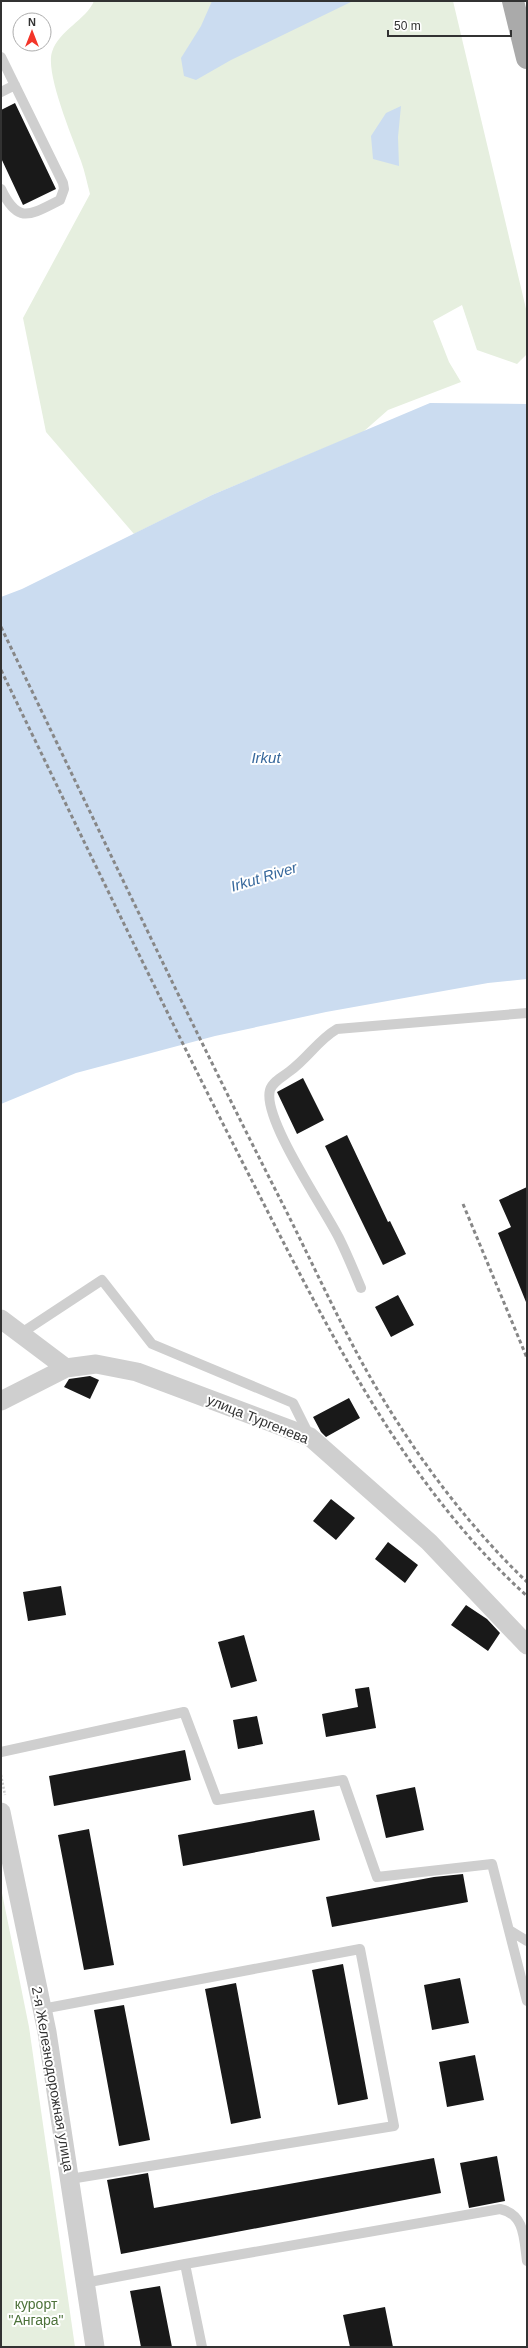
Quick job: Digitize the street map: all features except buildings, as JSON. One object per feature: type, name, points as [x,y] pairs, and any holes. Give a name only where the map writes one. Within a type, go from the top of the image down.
[{"type":"main road","points":[[513,1],[527,58]]},
{"type":"street","points":[[1,1319],[66,1368]]},
{"type":"street","name":"улица Тургенева","points":[[1,1401],[66,1368],[96,1364],[137,1372],[310,1437],[429,1542],[527,1645]]},
{"type":"street","name":"2-я Железнодорожная улица","points":[[1,1812],[42,2009],[70,2179],[84,2283],[95,2347]]},
{"type":"lane","points":[[1,57],[64,189],[60,200],[32,214],[24,214],[16,211],[9,205],[1,189]]},
{"type":"lane","points":[[1,92],[15,85]]},
{"type":"lane","points":[[361,1288],[338,1237],[280,1133],[270,1106],[270,1089],[276,1082],[302,1062],[324,1036],[337,1029],[527,1013]]},
{"type":"lane","points":[[20,1334],[102,1280],[152,1344],[293,1403],[310,1437]]},
{"type":"lane","points":[[1,1752],[184,1712],[217,1800],[343,1780],[377,1877],[492,1864],[527,2001]]},
{"type":"lane","points":[[509,1930],[527,1941]]},
{"type":"lane","points":[[42,2009],[360,1949],[394,2126],[70,2179]]},
{"type":"lane","points":[[84,2283],[500,2209],[510,2211],[518,2218],[523,2236],[527,2261]]},
{"type":"lane","points":[[186,2264],[202,2347]]},
{"type":"green space","points":[[94,1],[453,1],[527,313],[527,354],[517,364],[477,350],[462,305],[433,321],[449,362],[461,382],[388,410],[363,432],[212,495],[134,534],[46,432],[23,318],[90,194],[82,165],[56,90],[52,75],[51,62],[52,52],[60,37],[90,8]]},
{"type":"green space","name":"курорт \"Ангара\"","points":[[1,1888],[29,2027],[75,2347],[1,2347]]},
{"type":"water","points":[[212,1],[353,1],[231,60],[196,80],[184,76],[181,58],[201,26]]},
{"type":"water","points":[[401,106],[398,137],[399,166],[373,159],[371,136],[386,113]]},
{"type":"water","name":"Irkut","points":[[430,403],[527,404],[527,979],[488,983],[326,1012],[215,1036],[76,1073],[1,1104],[1,597],[22,589],[212,495]]},
{"type":"railway","points":[[1,627],[206,1050],[365,1368],[399,1425],[438,1481],[481,1534],[527,1582]]},
{"type":"railway","points":[[1,670],[186,1051],[338,1345],[370,1400],[404,1453],[442,1504],[482,1552],[527,1596]]},
{"type":"railway","points":[[463,1204],[527,1358]]},
{"type":"water label","name":"Irkut River","points":[[264,877]]}]
